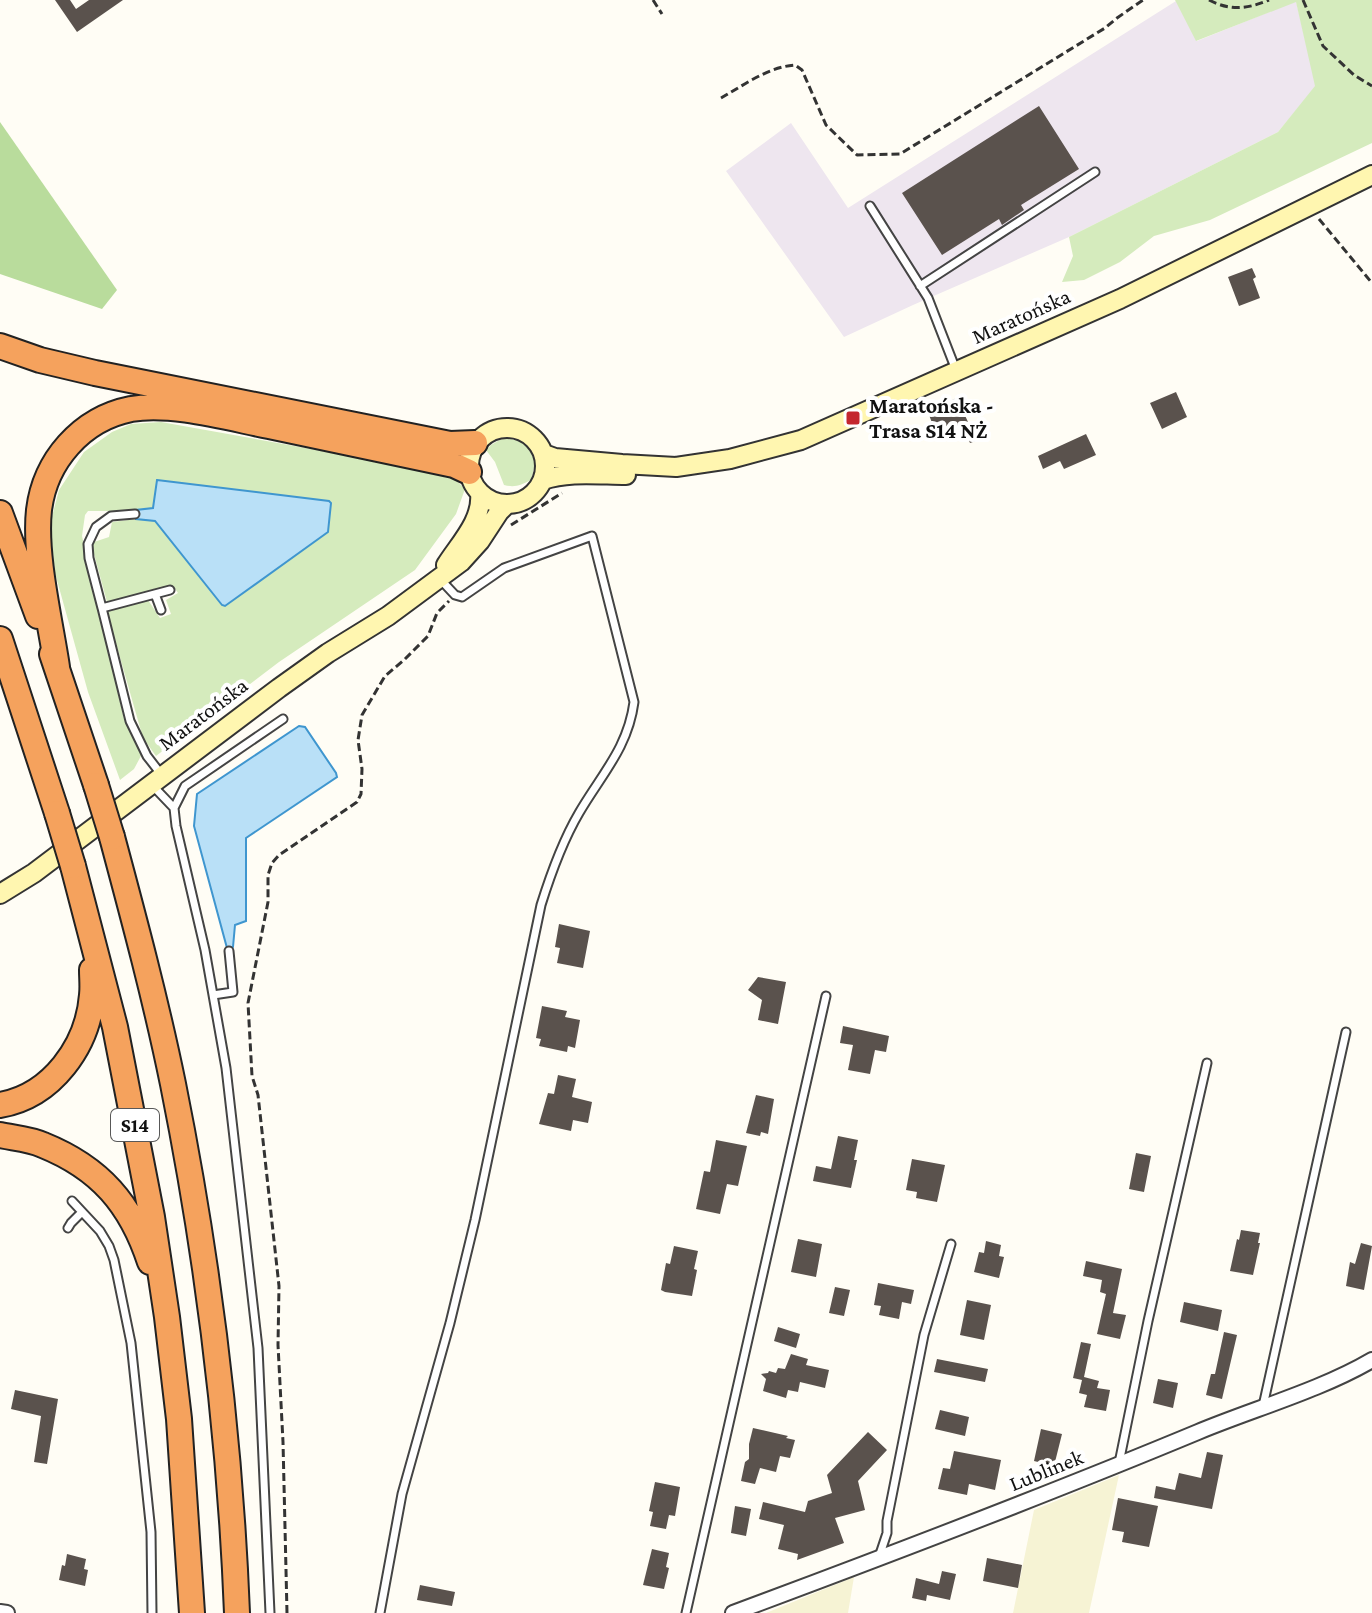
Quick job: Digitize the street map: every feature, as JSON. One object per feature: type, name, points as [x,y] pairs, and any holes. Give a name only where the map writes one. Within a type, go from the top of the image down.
[{"type":"highway","points":[[0,346],[40,360],[95,373],[450,444],[475,443]]},
{"type":"highway","points":[[57,667],[38,537],[39,510],[55,461],[72,440],[108,417],[131,409],[203,412],[454,465],[474,482]]},
{"type":"highway","name":"S14","points":[[0,513],[57,667],[112,837],[173,1082],[200,1239],[227,1455],[237,1613]]},
{"type":"highway","name":"S14","points":[[0,639],[73,866],[115,1027],[134,1119],[152,1217],[179,1419],[192,1613]]},
{"type":"highway","points":[[0,1105],[21,1099],[51,1081],[81,1040],[92,996],[91,935]]},
{"type":"highway","points":[[0,1135],[41,1144],[83,1164],[105,1183],[126,1209],[145,1248],[167,1317]]},
{"type":"main road","name":"Maratońska","points":[[543,480],[566,475],[653,473],[730,459],[801,440],[1125,296],[1372,175]]},
{"type":"main road","points":[[495,429],[520,429],[539,444],[544,454],[546,466],[543,480],[530,497],[519,502],[507,504],[487,499],[474,482],[471,451],[484,434],[495,429]]},
{"type":"main road","name":"Maratońska","points":[[544,454],[555,458],[676,467]]},
{"type":"main road","name":"Maratońska","points":[[439,578],[478,516],[480,509],[474,482]]},
{"type":"main road","name":"Maratońska","points":[[0,894],[34,873],[291,679],[388,616],[439,578],[468,555],[507,504]]},
{"type":"street","name":"Lublinek","points":[[733,1613],[1118,1465],[1333,1379],[1372,1360]]},
{"type":"street","points":[[0,1612],[7,1613]]},
{"type":"lane","points":[[920,286],[1095,172]]},
{"type":"lane","points":[[870,206],[928,298],[956,371]]},
{"type":"lane","points":[[135,514],[111,516],[96,527],[88,544],[89,558],[130,721],[156,779],[174,808],[226,1068],[258,1348],[270,1613]]},
{"type":"lane","points":[[380,1613],[402,1494],[475,1220],[541,905],[554,862],[579,813],[618,754],[632,720],[634,702],[592,536],[504,568],[462,597],[455,595],[439,578]]},
{"type":"lane","points":[[102,608],[170,590]]},
{"type":"lane","points":[[155,594],[161,610]]},
{"type":"lane","points":[[174,808],[185,786],[283,719]]},
{"type":"lane","points":[[213,995],[233,992],[229,951]]},
{"type":"lane","points":[[686,1613],[826,996]]},
{"type":"lane","points":[[1263,1406],[1346,1032]]},
{"type":"lane","points":[[1118,1465],[1207,1063]]},
{"type":"lane","points":[[72,1201],[100,1231],[114,1260],[131,1343],[151,1532],[152,1613]]},
{"type":"lane","points":[[68,1228],[82,1212]]},
{"type":"lane","points":[[878,1559],[887,1533],[924,1335],[951,1244]]},
{"type":"path","points":[[653,0],[662,14]]},
{"type":"path","points":[[721,98],[768,72],[795,65],[802,70],[826,125],[857,155],[900,154],[1105,28],[1143,0]]},
{"type":"path","points":[[1209,0],[1237,9],[1269,0]]},
{"type":"path","points":[[1303,0],[1323,46],[1354,75],[1372,86]]},
{"type":"path","points":[[1311,205],[1323,226],[1372,283]]},
{"type":"path","points":[[507,527],[562,492]]},
{"type":"path","points":[[287,1613],[278,1345],[279,1286],[258,1095],[252,1076],[248,1003],[268,902],[268,875],[279,855],[357,802],[361,794],[358,740],[362,715],[385,676],[428,636],[437,613],[455,595]]},
{"type":"shaded area","points":[[1176,1],[1197,41],[1296,1],[1316,86],[1278,132],[1069,237],[844,337],[726,171],[791,123],[848,208]]},
{"type":"shaded area","points":[[1119,1475],[1089,1613],[1013,1613],[1034,1510]]},
{"type":"shaded area","points":[[854,1577],[848,1613],[766,1613]]},
{"type":"green space","points":[[1175,0],[1372,0],[1372,143],[1210,220],[1154,236],[1120,262],[1084,280],[1062,282],[1073,256],[1069,237],[1278,132],[1315,86],[1296,2],[1196,41]]},
{"type":"green space","points":[[0,122],[117,290],[102,309],[0,274]]},
{"type":"green space","points":[[161,422],[450,474],[465,489],[456,514],[415,570],[279,662],[156,756],[143,738],[107,612],[148,600],[160,618],[171,614],[166,600],[178,593],[173,586],[107,602],[91,543],[109,537],[112,522],[136,519],[136,511],[88,511],[82,536],[124,719],[142,754],[134,769],[120,780],[88,692],[55,573],[50,524],[59,490],[84,452],[112,432],[131,424]]},
{"type":"green space","points":[[503,438],[521,442],[531,449],[534,470],[531,480],[518,486],[504,485],[495,462],[486,450]]},
{"type":"water","points":[[157,480],[329,501],[328,532],[225,606],[155,521],[136,519],[136,510],[153,508]]},
{"type":"water","points":[[299,726],[305,727],[337,777],[246,838],[246,921],[235,925],[233,947],[227,948],[194,826],[197,794]]},
{"type":"building","points":[[55,0],[70,0],[76,9],[89,0],[123,0],[77,32]]},
{"type":"building","points":[[1039,106],[1079,169],[1021,205],[1024,210],[1002,225],[999,219],[942,255],[902,193]]},
{"type":"building","points":[[1252,268],[1260,298],[1239,306],[1228,277]]},
{"type":"building","points":[[1176,392],[1187,417],[1162,429],[1150,403]]},
{"type":"building","points":[[957,398],[968,422],[936,433],[929,415],[934,412],[932,408]]},
{"type":"building","points":[[983,427],[987,437],[970,443],[966,433]]},
{"type":"building","points":[[1086,434],[1096,455],[1064,469],[1060,461],[1043,469],[1038,456]]},
{"type":"building","points":[[559,924],[590,931],[583,968],[557,963],[560,948],[555,947]]},
{"type":"building","points":[[758,977],[786,982],[778,1024],[758,1020],[762,1000],[748,990]]},
{"type":"building","points":[[542,1006],[567,1011],[565,1017],[580,1020],[575,1048],[568,1046],[567,1052],[539,1046],[541,1039],[536,1038]]},
{"type":"building","points":[[843,1026],[889,1036],[886,1052],[875,1050],[870,1074],[848,1070],[853,1045],[840,1043]]},
{"type":"building","points":[[558,1075],[576,1079],[572,1097],[592,1102],[588,1123],[573,1120],[571,1131],[539,1124],[548,1093],[554,1094]]},
{"type":"building","points":[[756,1095],[774,1099],[768,1134],[761,1132],[760,1136],[746,1133]]},
{"type":"building","points":[[838,1136],[858,1140],[851,1188],[813,1181],[816,1166],[831,1169]]},
{"type":"building","points":[[716,1140],[747,1146],[738,1186],[727,1184],[720,1214],[696,1209],[704,1171],[710,1172]]},
{"type":"building","points":[[1136,1153],[1151,1156],[1144,1192],[1129,1189]]},
{"type":"building","points":[[912,1159],[945,1165],[937,1202],[916,1198],[917,1192],[906,1190]]},
{"type":"building","points":[[1241,1230],[1260,1233],[1253,1275],[1230,1271]]},
{"type":"building","points":[[798,1239],[822,1244],[816,1277],[791,1272]]},
{"type":"building","points":[[986,1241],[1001,1245],[999,1256],[1004,1257],[999,1278],[974,1272],[979,1252],[984,1253]]},
{"type":"building","points":[[1361,1243],[1372,1246],[1364,1290],[1346,1286],[1350,1262],[1355,1264]]},
{"type":"building","points":[[674,1246],[698,1251],[692,1296],[661,1290],[666,1263],[670,1264]]},
{"type":"building","points":[[1086,1261],[1122,1269],[1113,1313],[1126,1315],[1120,1339],[1097,1334],[1106,1294],[1100,1292],[1102,1280],[1083,1276]]},
{"type":"building","points":[[878,1283],[914,1290],[911,1304],[902,1302],[899,1319],[879,1315],[881,1306],[874,1305]]},
{"type":"building","points":[[835,1287],[850,1290],[844,1316],[829,1313]]},
{"type":"building","points":[[967,1300],[991,1305],[984,1340],[960,1335]]},
{"type":"building","points":[[1184,1302],[1222,1310],[1218,1331],[1180,1322]]},
{"type":"building","points":[[778,1327],[800,1334],[796,1348],[774,1341]]},
{"type":"building","points":[[1224,1332],[1237,1335],[1222,1399],[1206,1395],[1211,1374],[1215,1374]]},
{"type":"building","points":[[1081,1342],[1091,1344],[1084,1377],[1099,1381],[1097,1388],[1110,1390],[1106,1411],[1084,1407],[1087,1395],[1079,1393],[1082,1380],[1073,1378]]},
{"type":"building","points":[[791,1354],[808,1359],[806,1365],[829,1370],[825,1388],[800,1382],[798,1392],[788,1390],[786,1398],[763,1391],[766,1379],[761,1374],[769,1371],[776,1373],[778,1368],[785,1369]]},
{"type":"building","points":[[937,1359],[988,1369],[985,1382],[934,1372]]},
{"type":"building","points":[[1158,1379],[1178,1383],[1173,1408],[1153,1403]]},
{"type":"building","points":[[15,1390],[58,1399],[47,1464],[34,1462],[41,1416],[11,1409]]},
{"type":"building","points":[[940,1410],[969,1417],[965,1436],[935,1429]]},
{"type":"building","points":[[753,1428],[795,1440],[790,1458],[780,1456],[776,1472],[760,1468],[755,1484],[741,1481],[745,1462],[749,1459]]},
{"type":"building","points":[[1041,1429],[1062,1434],[1054,1466],[1034,1461]]},
{"type":"building","points":[[868,1432],[887,1450],[858,1481],[865,1510],[835,1518],[844,1543],[797,1560],[798,1554],[778,1549],[784,1525],[759,1519],[763,1502],[805,1512],[808,1501],[832,1493],[827,1475]]},
{"type":"building","points":[[954,1451],[1001,1460],[995,1490],[969,1484],[967,1495],[938,1489],[943,1468],[950,1469]]},
{"type":"building","points":[[1207,1452],[1223,1455],[1212,1509],[1154,1498],[1156,1486],[1175,1490],[1179,1473],[1201,1478]]},
{"type":"building","points":[[655,1482],[680,1487],[675,1516],[669,1515],[666,1529],[650,1526],[653,1512],[649,1511]]},
{"type":"building","points":[[1118,1498],[1158,1506],[1149,1547],[1122,1542],[1124,1532],[1112,1530]]},
{"type":"building","points":[[735,1506],[751,1509],[746,1536],[731,1533]]},
{"type":"building","points":[[652,1549],[669,1553],[664,1589],[643,1585]]},
{"type":"building","points":[[67,1554],[86,1559],[84,1569],[88,1570],[85,1586],[59,1580]]},
{"type":"building","points":[[987,1558],[1022,1565],[1018,1588],[983,1581]]},
{"type":"building","points":[[942,1571],[956,1574],[950,1600],[927,1595],[926,1601],[912,1598],[916,1578],[939,1584]]},
{"type":"building","points":[[420,1585],[455,1592],[452,1606],[417,1600]]},
{"type":"place","name":"Maratońska - Trasa S14 NŻ","points":[[853,418]]}]
